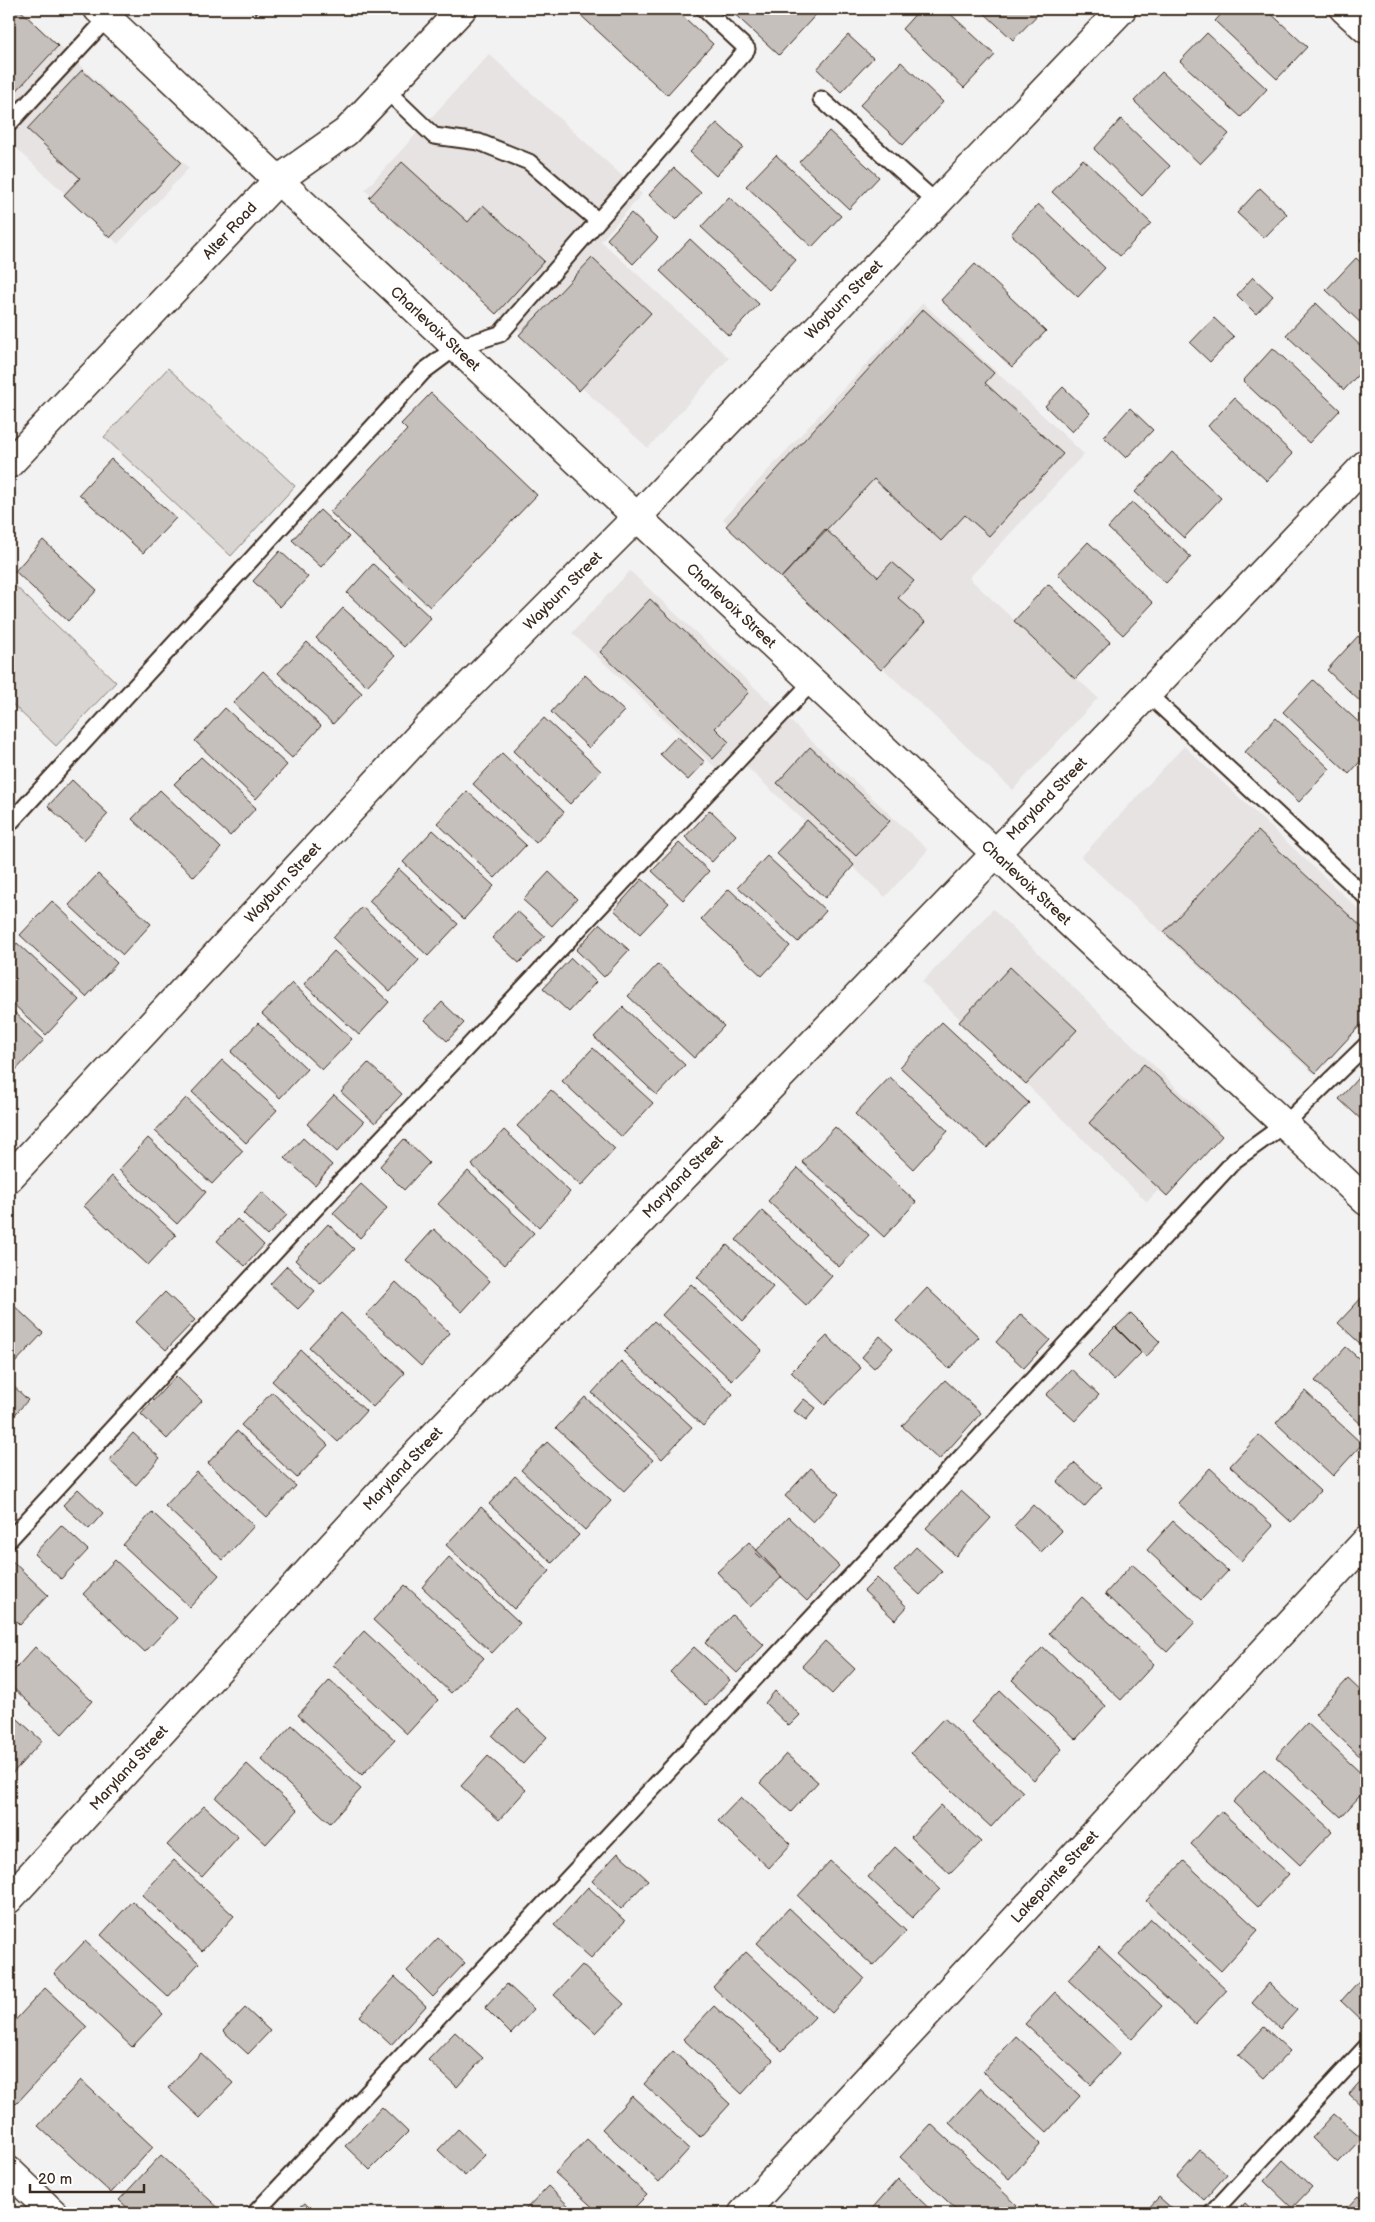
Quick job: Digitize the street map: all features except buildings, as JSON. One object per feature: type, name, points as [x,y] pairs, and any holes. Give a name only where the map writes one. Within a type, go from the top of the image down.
[{"type":"street","name":"Alter Road","points":[[9,464],[278,180],[346,132],[462,9]]},
{"type":"street","name":"Wayburn Street","points":[[9,1178],[424,731],[637,517],[1122,9]]},
{"type":"street","points":[[1344,9],[1366,29]]},
{"type":"street","name":"Charlevoix Street","points":[[107,12],[278,180],[455,348],[1366,1201]]},
{"type":"street","name":"Maryland Street","points":[[9,1899],[403,1468],[996,854],[1366,464]]},
{"type":"street","name":"Lakepointe Street","points":[[743,2213],[1366,1541]]},
{"type":"street","points":[[9,2171],[53,2213]]},
{"type":"lane","points":[[9,824],[424,371],[455,348],[500,334],[747,49],[704,9]]},
{"type":"lane","points":[[9,124],[107,12]]},
{"type":"lane","points":[[386,90],[434,136],[479,142],[529,162],[598,221]]},
{"type":"lane","points":[[821,99],[937,203]]},
{"type":"lane","points":[[9,1540],[314,1210],[812,682]]},
{"type":"lane","points":[[1148,694],[1366,897]]},
{"type":"lane","points":[[255,2213],[878,1547],[1235,1160],[1285,1124],[1366,1045]]},
{"type":"lane","points":[[1212,2213],[1366,2047]]},
{"type":"shaded area","points":[[9,9],[20,9],[189,168],[118,244],[9,141]]},
{"type":"shaded area","points":[[489,54],[642,194],[601,241],[729,358],[648,448],[365,190]]},
{"type":"shaded area","points":[[923,303],[1084,454],[969,578],[1098,698],[1013,790],[723,519]]},
{"type":"shaded area","points":[[168,368],[295,486],[231,556],[104,437]]},
{"type":"shaded area","points":[[630,571],[928,850],[885,897],[736,757],[721,773],[572,633]]},
{"type":"shaded area","points":[[9,580],[116,682],[56,746],[9,701]]},
{"type":"shaded area","points":[[1184,746],[1366,916],[1366,1016],[1313,1073],[1081,857]]},
{"type":"shaded area","points":[[993,909],[1218,1128],[1147,1202],[922,982]]}]
